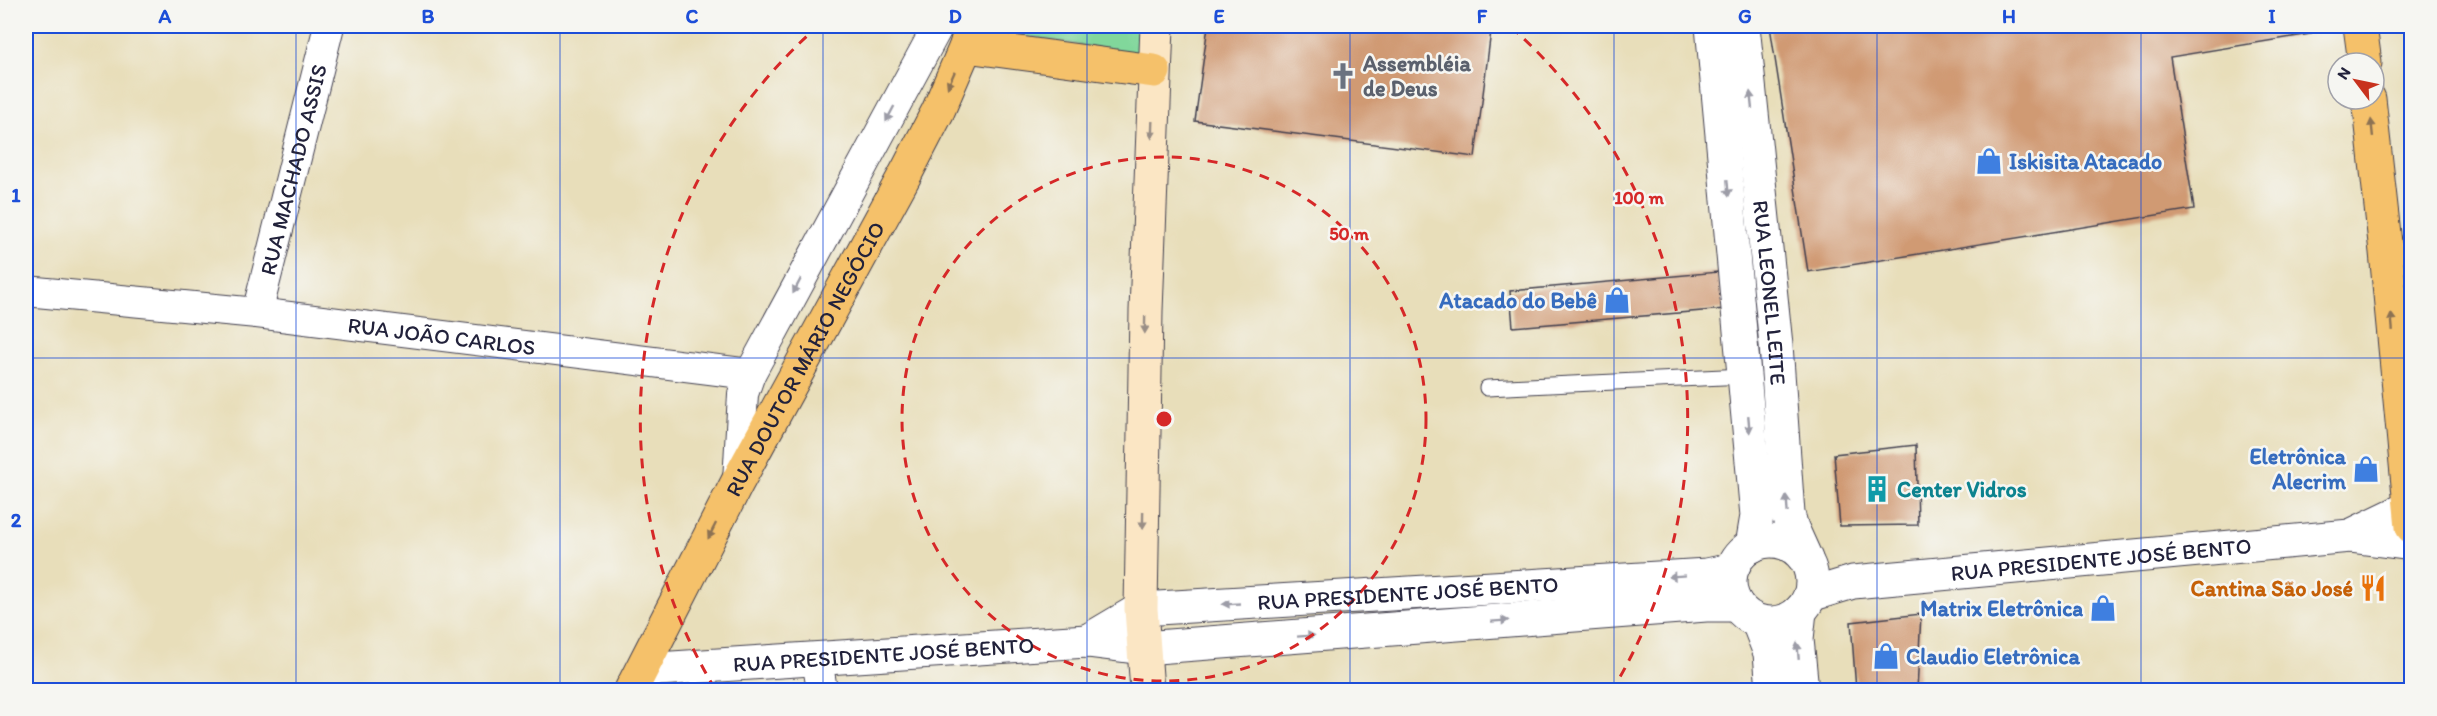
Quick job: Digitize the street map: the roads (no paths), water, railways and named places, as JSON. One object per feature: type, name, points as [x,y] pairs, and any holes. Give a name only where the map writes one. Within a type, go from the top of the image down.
[{"type":"main road","points":[[1147,690],[1141,609],[1146,311],[1157,26]]},
{"type":"main road","points":[[2360,26],[2363,51]]},
{"type":"main road","points":[[969,36],[1154,71]]},
{"type":"main road","name":"RUA DOUTOR MÁRIO NEGÓCIO","points":[[636,680],[738,481],[907,171],[938,111],[969,36]]},
{"type":"main road","points":[[2371,111],[2399,251],[2411,513]]},
{"type":"street","name":"RUA MACHADO ASSIS","points":[[257,313],[329,26]]},
{"type":"street","points":[[738,481],[743,394],[750,374],[938,26]]},
{"type":"street","name":"RUA LEONEL LEITE","points":[[1712,26],[1739,135],[1776,345],[1788,514],[1807,584]]},
{"type":"street","name":"RUA LEONEL LEITE","points":[[1743,26],[1739,135],[1745,376],[1757,516],[1743,556]]},
{"type":"street","name":"RUA JOÃO CARLOS","points":[[26,291],[257,313],[750,374]]},
{"type":"street","name":"RUA PRESIDENTE JOSÉ BENTO","points":[[2350,536],[2411,513]]},
{"type":"street","name":"RUA PRESIDENTE JOSÉ BENTO","points":[[1807,584],[1853,582],[2350,536],[2412,544]]},
{"type":"street","points":[[1773,690],[1770,653],[1730,586],[1743,556],[1760,543],[1777,541],[1793,547],[1807,584],[1797,639],[1802,690]]},
{"type":"street","name":"RUA PRESIDENTE JOSÉ BENTO","points":[[1087,641],[1141,609],[1707,574],[1726,571],[1743,556]]},
{"type":"street","points":[[1747,613],[1781,623],[1807,584]]},
{"type":"street","name":"RUA PRESIDENTE JOSÉ BENTO","points":[[636,680],[818,658],[1087,641],[1143,648],[1706,605],[1747,613]]},
{"type":"street","points":[[818,658],[822,690]]},
{"type":"lane","points":[[1487,388],[1745,376]]},
{"type":"place","name":"Assembléia de Deus","points":[[1343,76]]},
{"type":"place","name":"Iskisita Atacado","points":[[1989,161]]},
{"type":"place","name":"Atacado do Bebê","points":[[1617,300]]},
{"type":"place","name":"Eletrônica Alecrim","points":[[2366,469]]},
{"type":"place","name":"Center Vidros","points":[[1877,489]]},
{"type":"place","name":"Cantina São José","points":[[2373,588]]},
{"type":"place","name":"Matrix Eletrônica","points":[[2103,608]]},
{"type":"place","name":"Claudio Eletrônica","points":[[1886,656]]}]
